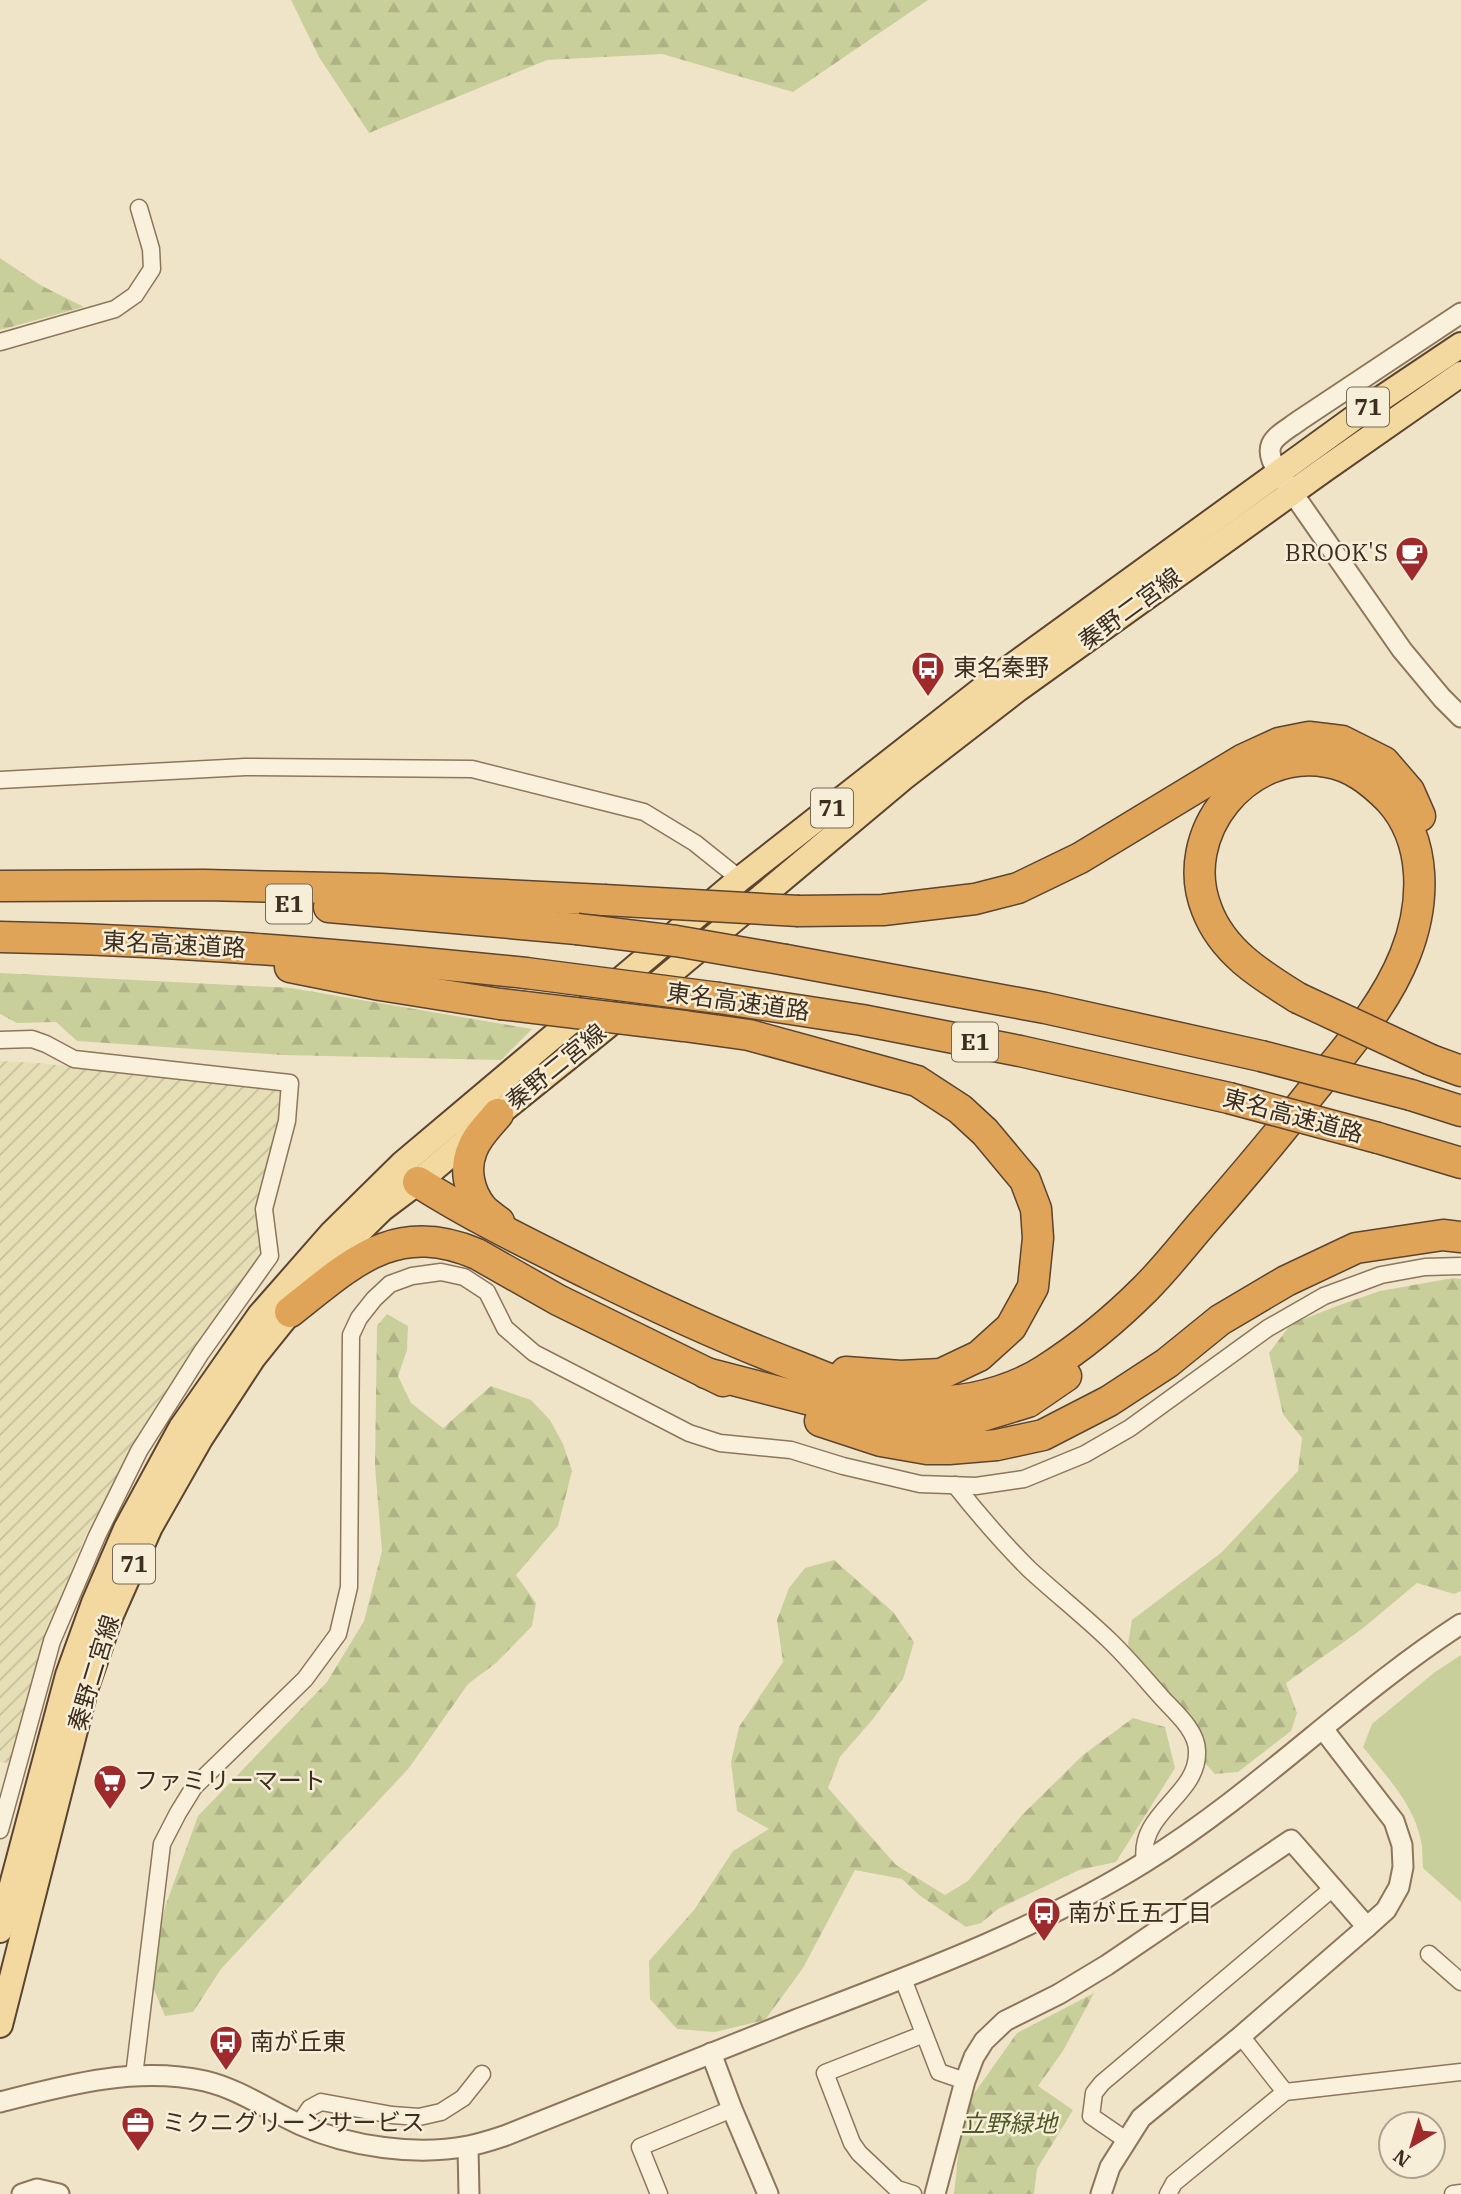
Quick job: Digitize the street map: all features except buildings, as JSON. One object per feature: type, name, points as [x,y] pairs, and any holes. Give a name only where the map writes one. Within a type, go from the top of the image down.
[{"type":"highway","points":[[0,887],[285,887],[395,890],[799,911],[883,910],[975,899],[1018,888],[1080,859],[1242,760],[1279,743],[1309,737],[1342,741],[1384,762],[1409,791],[1425,828],[1436,868],[1436,909],[1424,960],[1372,1046],[1283,1159],[1155,1302],[1094,1357],[1028,1402],[979,1417],[933,1421],[869,1415],[706,1373]]},
{"type":"highway","points":[[410,1173],[458,1208],[648,1303],[742,1346],[867,1392],[910,1403],[956,1401],[1000,1391],[1042,1372],[1087,1339],[1145,1289],[1252,1165],[1371,1018],[1405,955],[1418,907],[1420,881],[1417,853],[1398,809],[1365,777],[1344,766],[1322,761],[1301,761],[1276,766],[1250,779],[1232,791],[1219,808],[1202,848],[1201,892],[1208,913],[1227,944],[1261,975],[1298,998],[1431,1060],[1461,1071]]},
{"type":"highway","name":"東名高速道路","points":[[0,887],[207,897],[399,912],[578,929],[676,942],[1045,1008],[1261,1056],[1461,1111]]},
{"type":"highway","name":"東名高速道路","points":[[0,937],[172,943],[380,958],[526,973],[862,1020],[1020,1051],[1229,1098],[1461,1163]]},
{"type":"highway","points":[[172,943],[380,985],[500,1004],[749,1035],[917,1081],[960,1109],[985,1132],[1025,1180],[1036,1209],[1038,1238],[1032,1287],[1012,1327],[979,1356],[941,1374],[901,1376],[804,1369]]},
{"type":"highway","points":[[498,1114],[471,1150],[468,1168],[471,1189],[482,1209],[527,1243]]},
{"type":"highway","points":[[410,1173],[453,1221],[525,1278],[558,1300]]},
{"type":"highway","points":[[290,1312],[335,1277],[384,1248],[418,1240],[441,1242],[470,1251],[558,1300],[706,1373],[801,1414],[881,1441],[927,1449],[961,1449],[1043,1436],[1109,1401],[1167,1363],[1220,1321],[1286,1281],[1356,1248],[1443,1235],[1461,1237]]},
{"type":"main road","name":"秦野二宮線","points":[[0,2025],[86,1687],[111,1615],[150,1528],[200,1439],[253,1358],[321,1269],[382,1209],[410,1173],[740,879],[1004,672],[1278,472],[1461,345]]},
{"type":"main road","name":"秦野二宮線","points":[[0,1930],[68,1675],[94,1603],[126,1529],[181,1428],[260,1315],[332,1233],[410,1173],[498,1114],[913,770],[1018,689],[1461,374]]},
{"type":"street","points":[[0,342],[115,309],[135,295],[152,269],[151,249],[139,208]]},
{"type":"street","points":[[1461,313],[1278,436],[1269,449],[1269,458],[1278,472],[1402,650],[1461,717]]},
{"type":"street","points":[[0,780],[245,767],[472,769],[644,812],[695,842],[740,879]]},
{"type":"street","points":[[0,1040],[32,1039],[74,1059],[290,1083],[287,1121],[264,1209],[271,1256],[201,1353],[139,1451],[97,1536],[52,1641],[0,1830]]},
{"type":"street","points":[[134,2076],[162,1844],[194,1787],[305,1679],[338,1634],[349,1587],[351,1335],[359,1318],[390,1284],[412,1276],[441,1272],[464,1277],[486,1293],[505,1328],[534,1353],[690,1433],[720,1443],[791,1450],[843,1466],[920,1484],[976,1486],[1024,1479],[1085,1454],[1138,1423],[1268,1328],[1324,1296],[1381,1275],[1461,1266]]},
{"type":"street","points":[[954,1485],[996,1536],[1112,1642],[1180,1718],[1196,1740],[1198,1754],[1191,1778],[1148,1830],[1143,1850],[1145,1862]]},
{"type":"street","points":[[0,2102],[48,2089],[134,2076],[205,2081],[234,2091],[322,2134],[384,2148],[414,2150],[468,2147],[504,2136],[903,1979],[1009,1934],[1089,1895],[1145,1862],[1236,1800],[1419,1652],[1461,1624]]},
{"type":"street","points":[[1101,2194],[1110,2166],[1141,2118],[1241,2036],[1386,1910],[1399,1887],[1404,1867],[1402,1845],[1394,1821],[1323,1729]]},
{"type":"street","points":[[935,2194],[965,2081],[974,2057],[984,2041],[1005,2021],[1059,1994],[1107,1965],[1291,1840],[1367,1927]]},
{"type":"street","points":[[1126,2140],[1091,2116],[1094,2092],[1332,1888]]},
{"type":"street","points":[[1429,1954],[1457,1974]]},
{"type":"street","points":[[903,1979],[939,2072],[965,2081]]},
{"type":"street","points":[[914,2194],[897,2189],[859,2153],[852,2143],[825,2073],[924,2034]]},
{"type":"street","points":[[1241,2036],[1285,2092]]},
{"type":"street","points":[[711,2053],[768,2194]]},
{"type":"street","points":[[1168,2194],[1174,2183],[1285,2092],[1461,2072]]},
{"type":"street","points":[[299,2124],[310,2108],[321,2102],[392,2115],[419,2117],[441,2112],[463,2098],[482,2074]]},
{"type":"street","points":[[659,2194],[640,2147],[732,2109]]},
{"type":"street","points":[[468,2147],[469,2194]]},
{"type":"street","points":[[22,2194],[37,2189],[59,2194]]},
{"type":"street","points":[[1453,2194],[1461,2193]]},
{"type":"shaded area","points":[[0,1061],[280,1088],[283,1095],[257,1207],[262,1253],[260,1263],[198,1344],[157,1405],[84,1538],[38,1657],[10,1763],[0,1762]]},
{"type":"green space","points":[[291,0],[928,0],[793,92],[662,54],[547,60],[369,133],[319,57]]},
{"type":"green space","points":[[0,258],[42,286],[84,307],[0,330]]},
{"type":"green space","points":[[0,973],[291,988],[532,1029],[501,1060],[283,1055],[77,1041],[56,1022],[17,1023],[0,1014]]},
{"type":"green space","points":[[1453,1278],[1461,1279],[1461,1591],[1454,1594],[1417,1583],[1362,1629],[1286,1683],[1297,1713],[1291,1731],[1238,1772],[1215,1774],[1199,1757],[1141,1673],[1128,1644],[1132,1620],[1222,1552],[1298,1471],[1302,1438],[1283,1414],[1269,1353],[1291,1324],[1380,1291]]},
{"type":"green space","points":[[387,1314],[408,1326],[407,1350],[398,1376],[411,1403],[443,1428],[491,1386],[531,1400],[550,1420],[563,1444],[572,1471],[558,1526],[516,1575],[536,1603],[532,1626],[496,1663],[468,1684],[409,1768],[221,1969],[193,2012],[165,2016],[152,1985],[155,1949],[165,1907],[198,1816],[327,1682],[364,1621],[382,1551],[375,1466],[377,1326]]},
{"type":"green space","points":[[834,1560],[893,1612],[914,1642],[903,1679],[840,1757],[828,1788],[896,1865],[945,1895],[968,1881],[1022,1815],[1083,1755],[1133,1718],[1165,1727],[1175,1768],[1116,1862],[1079,1870],[998,1909],[981,1923],[966,1927],[919,1895],[902,1879],[855,1870],[803,1968],[765,2020],[715,2032],[677,2029],[650,1999],[649,1961],[694,1910],[733,1851],[769,1829],[737,1811],[731,1762],[739,1727],[783,1662],[777,1620],[789,1588],[805,1568]]},
{"type":"green space","points":[[1461,1655],[1461,1902],[1423,1868],[1421,1841],[1412,1815],[1398,1791],[1363,1747],[1372,1724],[1435,1672]]},
{"type":"green space","name":"立野緑地","points":[[1094,1993],[1063,2051],[1038,2086],[1073,2110],[1037,2169],[1034,2194],[954,2194],[963,2109],[1017,2033]]},
{"type":"place","name":"BROOK'S","points":[[1412,583]]},
{"type":"place","name":"東名秦野","points":[[928,698]]},
{"type":"place","name":"ファミリーマート","points":[[110,1811]]},
{"type":"place","name":"南が丘五丁目","points":[[1044,1943]]},
{"type":"place","name":"南が丘東","points":[[226,2072]]},
{"type":"place","name":"ミクニグリーンサービス","points":[[138,2153]]}]
